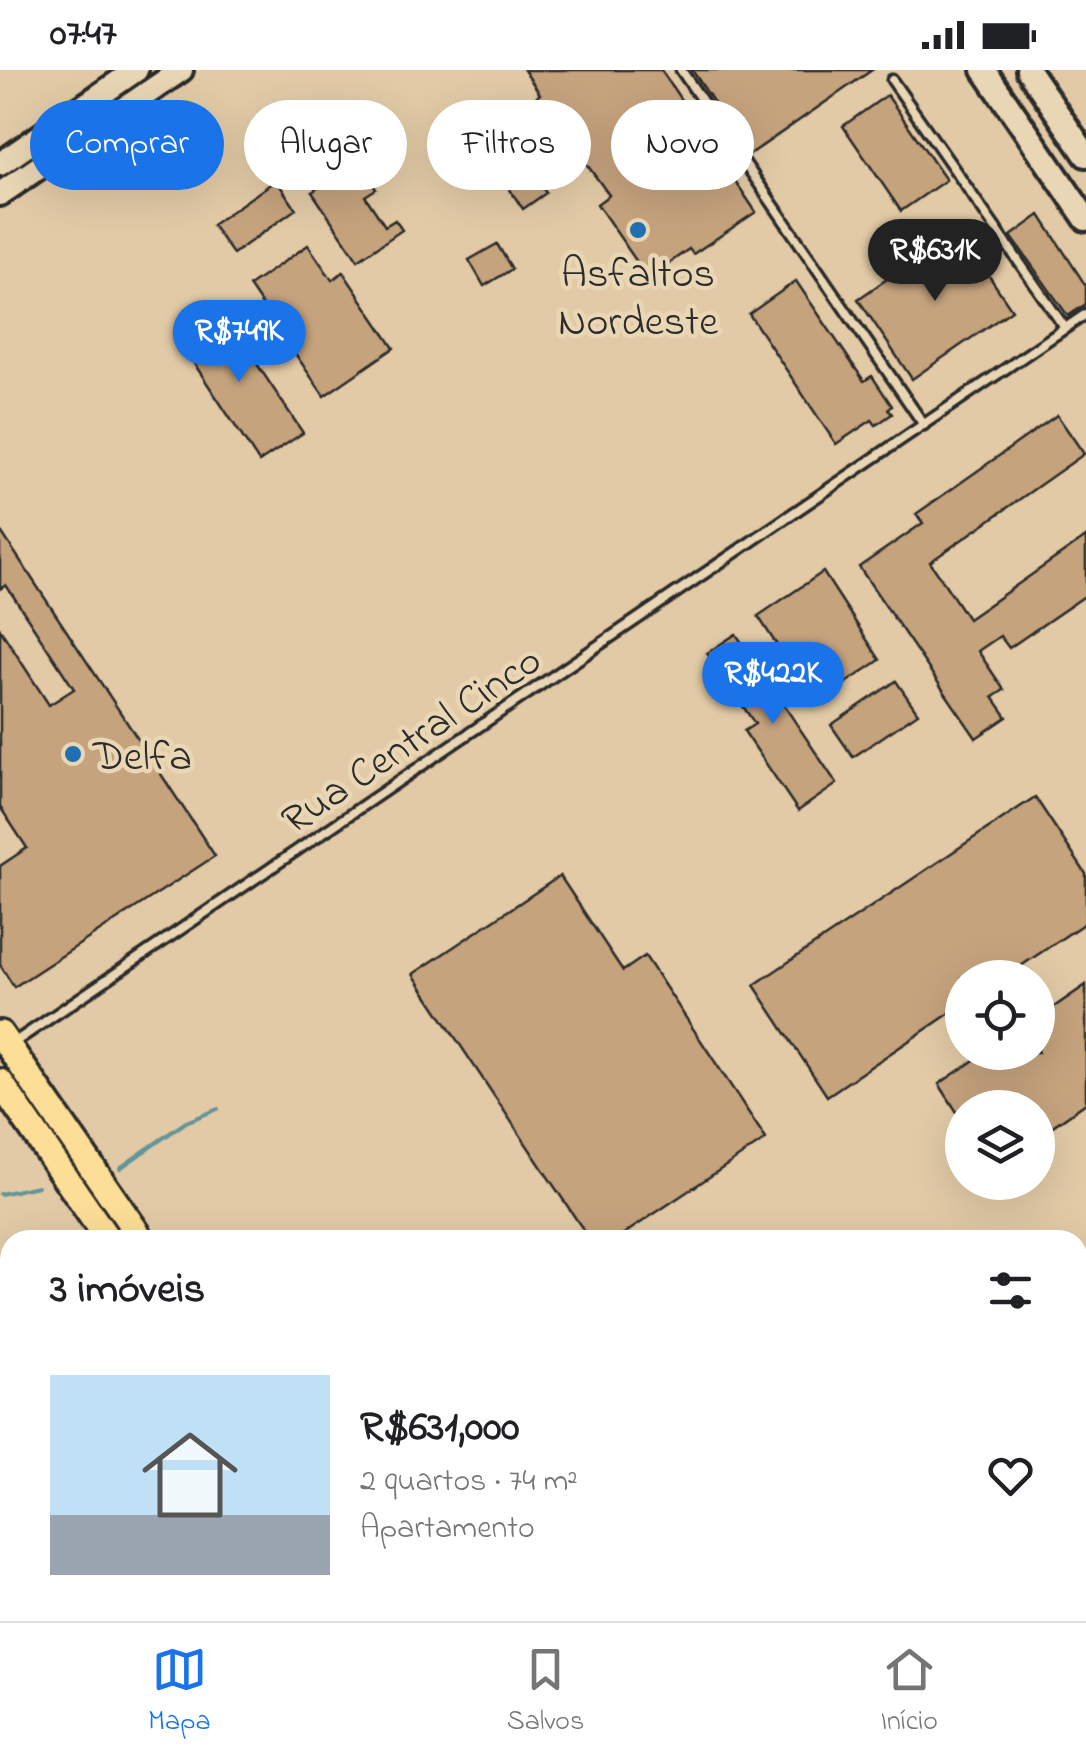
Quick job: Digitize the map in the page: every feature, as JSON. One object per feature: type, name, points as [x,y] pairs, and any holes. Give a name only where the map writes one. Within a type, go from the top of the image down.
[{"type":"main road","points":[[4,1040],[135,1230]]},
{"type":"main road","points":[[0,1082],[101,1230]]},
{"type":"street","points":[[0,164],[136,70]]},
{"type":"street","points":[[0,194],[181,70]]},
{"type":"street","points":[[984,70],[1086,219]]},
{"type":"street","points":[[1028,70],[1086,155]]},
{"type":"lane","points":[[681,70],[924,425]]},
{"type":"lane","points":[[892,80],[1065,328]]},
{"type":"lane","name":"Rua Central Cinco","points":[[4,1040],[1086,314]]},
{"type":"building","points":[[524,70],[661,70],[681,100],[611,100],[611,190],[741,190],[756,212],[693,254],[689,249],[648,278],[597,204],[609,195],[591,170],[591,100],[540,100]]},
{"type":"building","points":[[692,70],[872,70],[754,152],[754,100],[712,100]]},
{"type":"building","points":[[887,95],[946,180],[901,211],[843,126]]},
{"type":"building","points":[[262,190],[283,190],[296,209],[233,254],[212,225]]},
{"type":"building","points":[[374,190],[365,196],[385,226],[395,220],[402,230],[358,260],[312,192]]},
{"type":"building","points":[[510,190],[544,190],[546,193],[523,209]]},
{"type":"building","points":[[1040,215],[1086,286],[1086,304],[1068,316],[1011,236]]},
{"type":"building","points":[[958,230],[1012,310],[912,379],[858,299]]},
{"type":"building","name":"Asfaltos Nordeste","points":[[497,244],[512,269],[484,286],[469,260]]},
{"type":"building","points":[[308,245],[332,280],[343,272],[394,348],[324,396],[249,286]]},
{"type":"building","points":[[796,281],[864,381],[872,376],[892,406],[888,409],[892,414],[876,425],[872,420],[836,444],[749,314]]},
{"type":"building","points":[[219,307],[303,433],[259,462],[176,336]]},
{"type":"building","points":[[1057,415],[1084,454],[930,562],[968,619],[1086,537],[1086,595],[1009,648],[1000,636],[978,651],[1004,690],[993,697],[1007,717],[976,738],[859,567],[923,523],[916,514]]},
{"type":"building","name":"Delfa","points":[[0,530],[215,856],[14,987],[0,965],[0,866],[27,848],[0,807],[0,629],[49,705],[74,689],[6,585],[0,589]]},
{"type":"building","points":[[823,572],[880,660],[815,704],[758,616]]},
{"type":"building","points":[[736,634],[837,784],[798,811],[744,731],[755,724],[707,653]]},
{"type":"building","points":[[896,681],[918,713],[853,757],[831,725]]},
{"type":"building","points":[[1035,797],[1086,874],[1086,922],[1030,960],[945,960],[945,1016],[827,1096],[754,985]]},
{"type":"building","points":[[560,876],[623,971],[645,956],[766,1139],[630,1230],[583,1230],[413,974]]},
{"type":"building","points":[[1086,985],[1086,1103],[1055,1124],[1055,1090],[945,1090],[945,1093],[939,1084],[960,1070],[1055,1070],[1055,1006]]},
{"type":"waterway","points":[[120,1168],[186,1122],[218,1109]]},
{"type":"waterway","points":[[0,1194],[38,1186]]},
{"type":"place","name":"Asfaltos Nordeste","points":[[638,230]]},
{"type":"place","name":"Delfa","points":[[73,754]]}]
